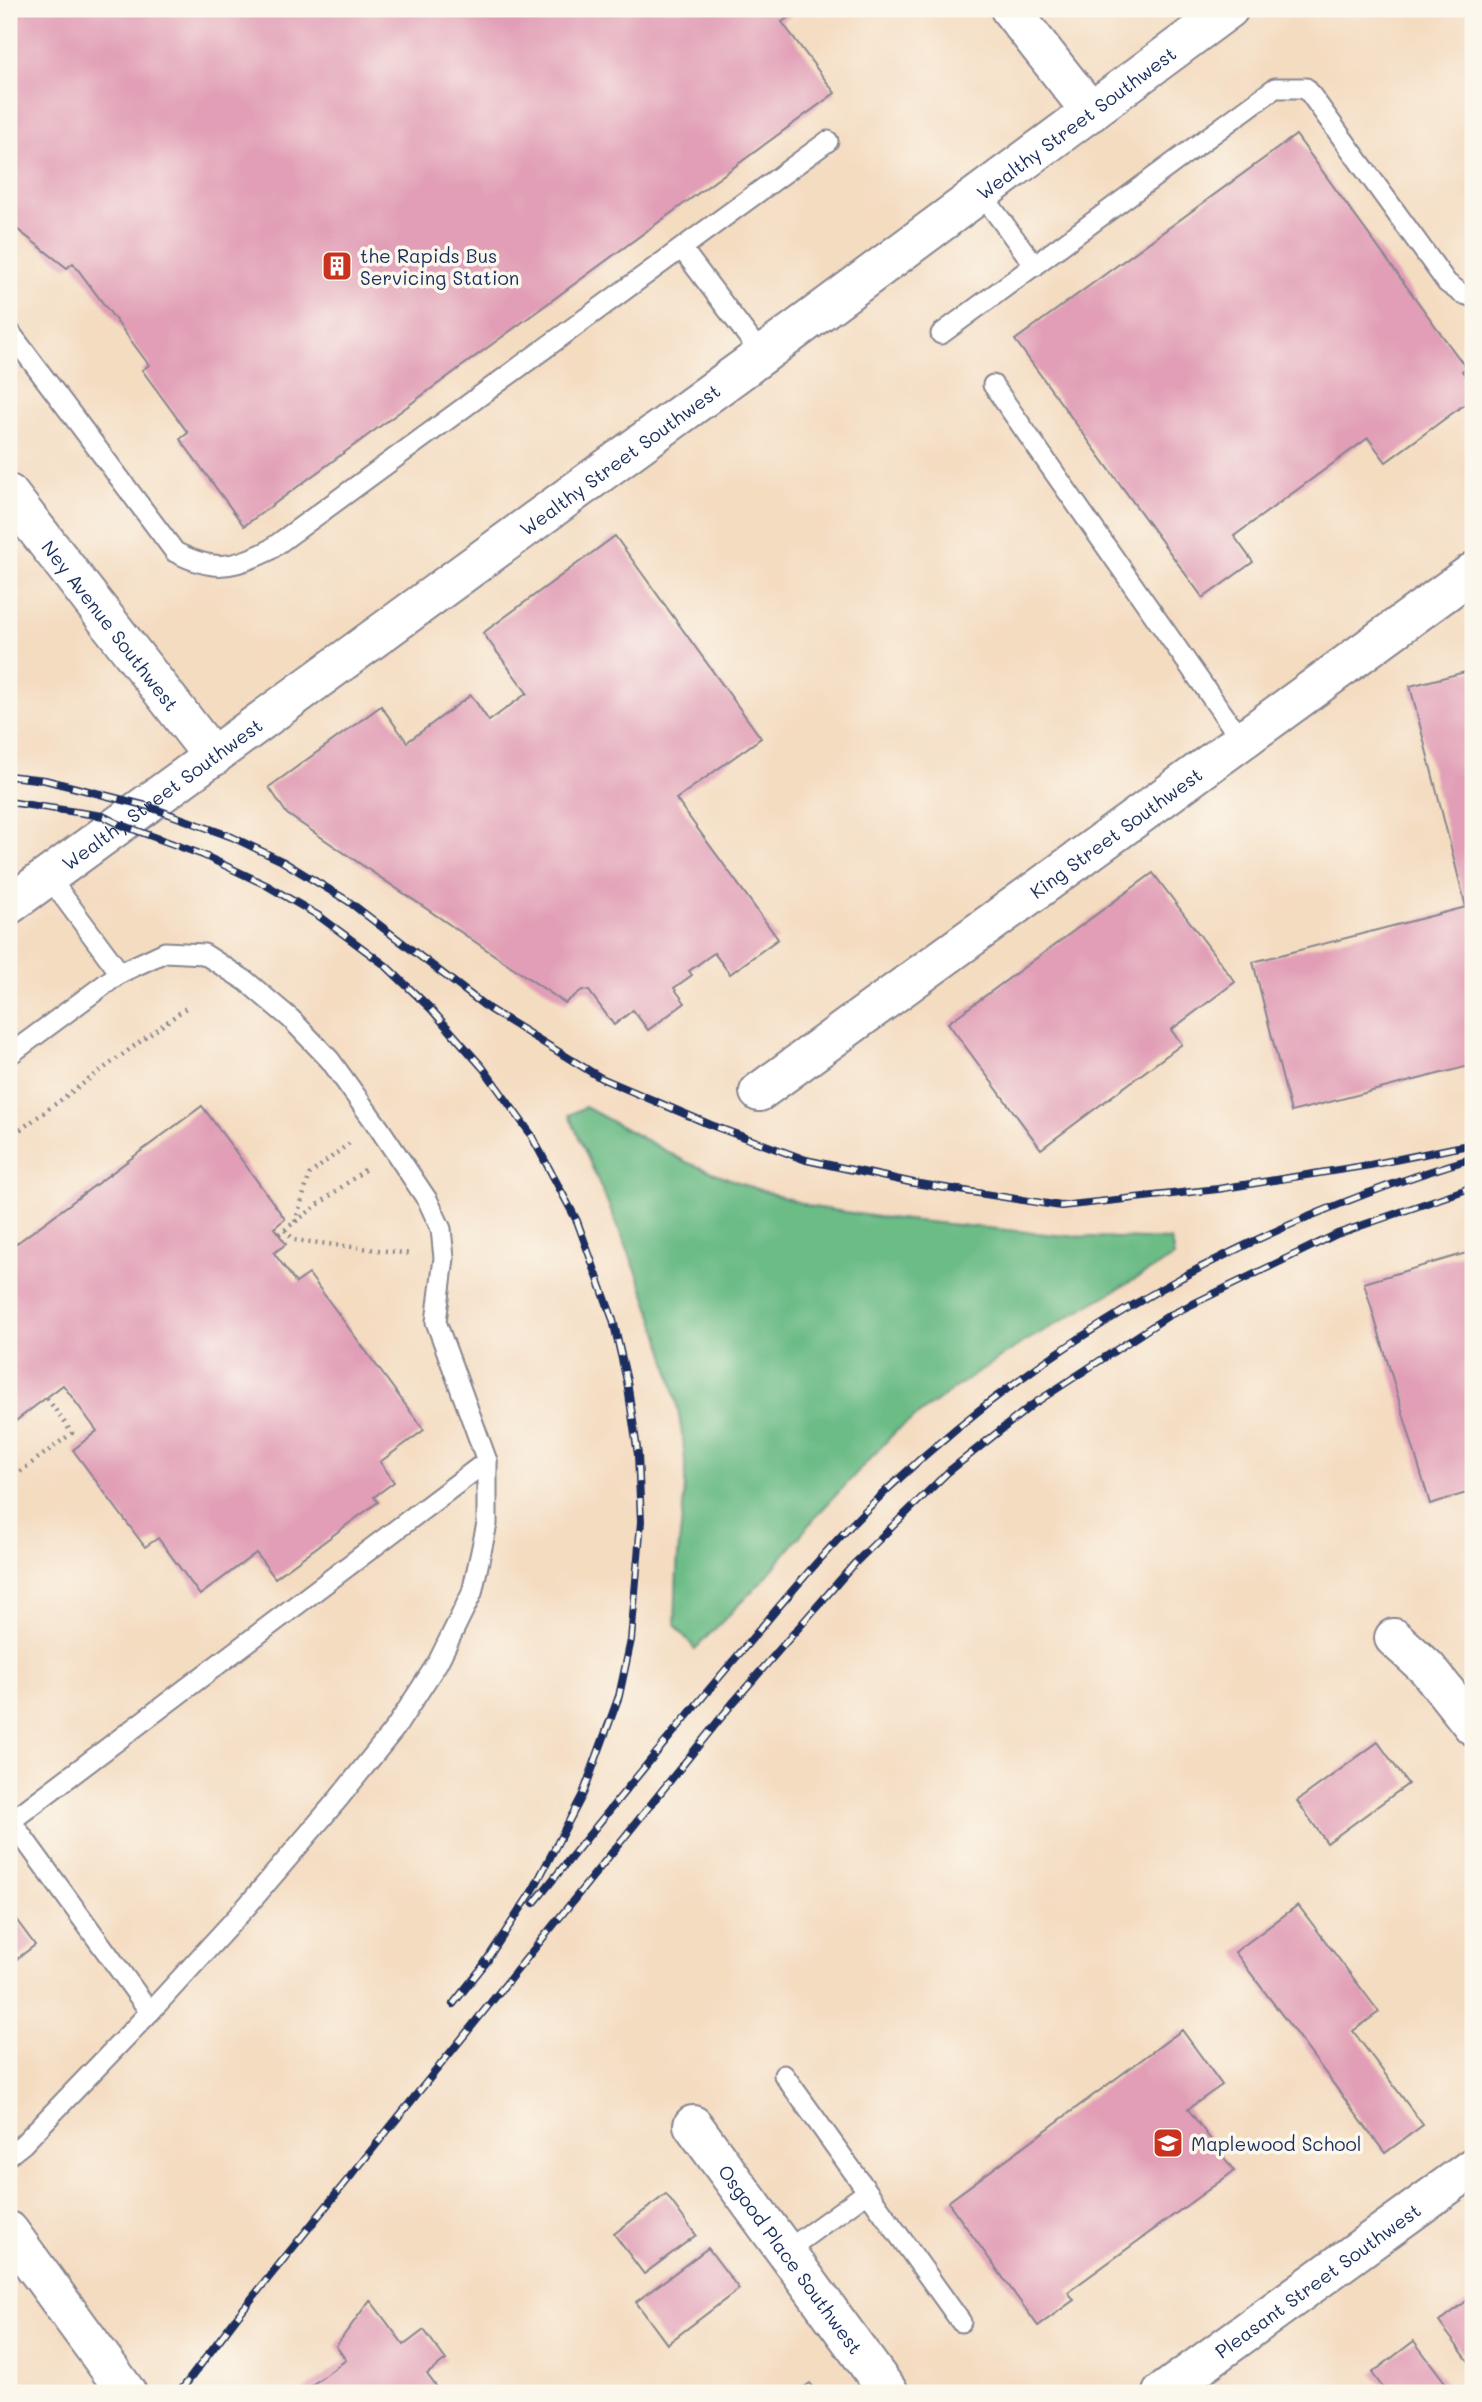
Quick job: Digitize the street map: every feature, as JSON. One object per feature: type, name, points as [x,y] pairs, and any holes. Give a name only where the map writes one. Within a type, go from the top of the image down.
[{"type":"street","points":[[1010,9],[1091,112]]},
{"type":"street","name":"Wealthy Street Southwest","points":[[9,905],[762,355],[1229,9]]},
{"type":"street","name":"Ney Avenue Southwest","points":[[9,494],[213,757]]},
{"type":"street","name":"King Street Southwest","points":[[759,1092],[1473,572]]},
{"type":"street","points":[[1394,1638],[1427,1668],[1473,1726]]},
{"type":"street","name":"Osgood Place Southwest","points":[[693,2125],[889,2393]]},
{"type":"street","name":"Pleasant Street Southwest","points":[[1162,2393],[1473,2167]]},
{"type":"street","points":[[9,2231],[127,2393]]},
{"type":"lane","points":[[941,334],[1275,88],[1306,88],[1447,283],[1461,293],[1473,297]]},
{"type":"lane","points":[[9,331],[175,552],[196,563],[220,567],[243,563],[268,551],[828,141]]},
{"type":"lane","points":[[981,193],[1035,266]]},
{"type":"lane","points":[[682,249],[762,355]]},
{"type":"lane","points":[[993,386],[1242,741]]},
{"type":"lane","points":[[48,876],[120,973]]},
{"type":"lane","points":[[9,1055],[120,973],[165,952],[204,954],[246,981],[291,1019],[330,1060],[428,1200],[442,1229],[444,1258],[436,1322],[487,1461],[487,1524],[472,1593],[438,1662],[396,1727],[340,1798],[150,2012],[23,2144],[9,2155]]},
{"type":"lane","points":[[150,2012],[10,1820],[487,1461]]},
{"type":"lane","points":[[784,2075],[961,2322]]},
{"type":"lane","points":[[786,2250],[867,2192]]},
{"type":"path","points":[[9,1138],[186,1007]]},
{"type":"path","points":[[295,1222],[310,1174],[375,1124]]},
{"type":"path","points":[[279,1234],[393,1149]]},
{"type":"path","points":[[285,1230],[293,1240],[444,1258]]},
{"type":"path","points":[[9,1480],[72,1433],[47,1398]]},
{"type":"green space","points":[[585,1107],[686,1162],[813,1207],[878,1217],[1066,1236],[1171,1240],[1174,1257],[1019,1345],[895,1432],[818,1514],[765,1578],[695,1649],[675,1625],[685,1477],[677,1406],[667,1363],[639,1278],[569,1115]]},
{"type":"building","name":"the Rapids Bus Servicing Station","points":[[9,9],[800,9],[782,22],[835,93],[244,526],[180,439],[188,433],[142,370],[149,365],[73,263],[67,268],[9,223]]},
{"type":"building","points":[[1296,135],[1466,368],[1462,371],[1473,386],[1473,398],[1386,462],[1368,438],[1234,536],[1253,562],[1203,598],[1015,340]]},
{"type":"building","points":[[615,536],[761,738],[676,799],[778,939],[730,974],[714,953],[689,971],[692,975],[674,988],[685,1003],[648,1030],[633,1010],[614,1025],[589,991],[582,990],[565,1003],[287,814],[269,787],[381,706],[407,742],[471,695],[489,721],[527,693],[483,633]]},
{"type":"building","points":[[1473,670],[1473,1065],[1291,1112],[1253,962],[1466,907],[1410,686]]},
{"type":"building","points":[[1153,873],[1235,982],[1171,1030],[1182,1044],[1041,1149],[948,1023]]},
{"type":"building","points":[[202,1106],[285,1219],[274,1228],[286,1244],[274,1253],[296,1283],[309,1274],[424,1430],[380,1462],[394,1482],[374,1497],[378,1502],[275,1578],[256,1553],[200,1595],[158,1538],[145,1547],[73,1450],[97,1431],[63,1385],[9,1426],[9,1249]]},
{"type":"building","points":[[1473,1251],[1473,1491],[1430,1504],[1364,1283]]},
{"type":"building","points":[[1378,1742],[1408,1784],[1327,1843],[1297,1801]]},
{"type":"building","points":[[1298,1905],[1379,2012],[1353,2031],[1423,2125],[1385,2153],[1235,1952]]},
{"type":"building","points":[[9,1910],[35,1945],[9,1965]]},
{"type":"building","points":[[1182,2030],[1222,2085],[1188,2109],[1234,2171],[1068,2292],[1074,2300],[1038,2326],[948,2202]]},
{"type":"building","points":[[666,2194],[696,2235],[644,2274],[614,2234]]},
{"type":"building","points":[[708,2248],[739,2289],[667,2344],[636,2302]]},
{"type":"building","points":[[1473,2296],[1473,2367],[1439,2322]]},
{"type":"building","points":[[370,2300],[404,2345],[424,2330],[446,2360],[427,2374],[441,2393],[301,2393],[346,2360],[336,2346]]},
{"type":"building","points":[[1414,2341],[1453,2393],[1387,2393],[1372,2373]]},
{"type":"building","points":[[810,2383],[818,2393],[796,2393]]},
{"type":"railway","points":[[9,776],[45,780],[147,806],[232,837],[282,861],[348,901],[489,1009],[601,1078],[711,1125],[806,1160],[914,1183],[1061,1206],[1218,1189],[1370,1165],[1473,1144]]},
{"type":"railway","points":[[9,802],[103,816],[203,855],[266,885],[319,916],[385,965],[431,1009],[483,1068],[530,1133],[577,1221],[613,1320],[627,1381],[638,1455],[641,1521],[631,1640],[619,1696],[583,1794],[533,1890],[482,1967]]},
{"type":"railway","points":[[534,1903],[815,1565],[870,1506],[953,1431],[1020,1379],[1162,1288],[1237,1249],[1314,1215],[1393,1184],[1473,1158]]},
{"type":"railway","points":[[179,2393],[236,2318],[732,1704],[855,1563],[948,1472],[1032,1405],[1168,1316],[1337,1234],[1473,1187]]},
{"type":"railway","points":[[453,2004],[488,1960]]},
{"type":"place","name":"the Rapids Bus Servicing Station","points":[[337,266]]},
{"type":"place","name":"Maplewood School","points":[[1168,2143]]}]
